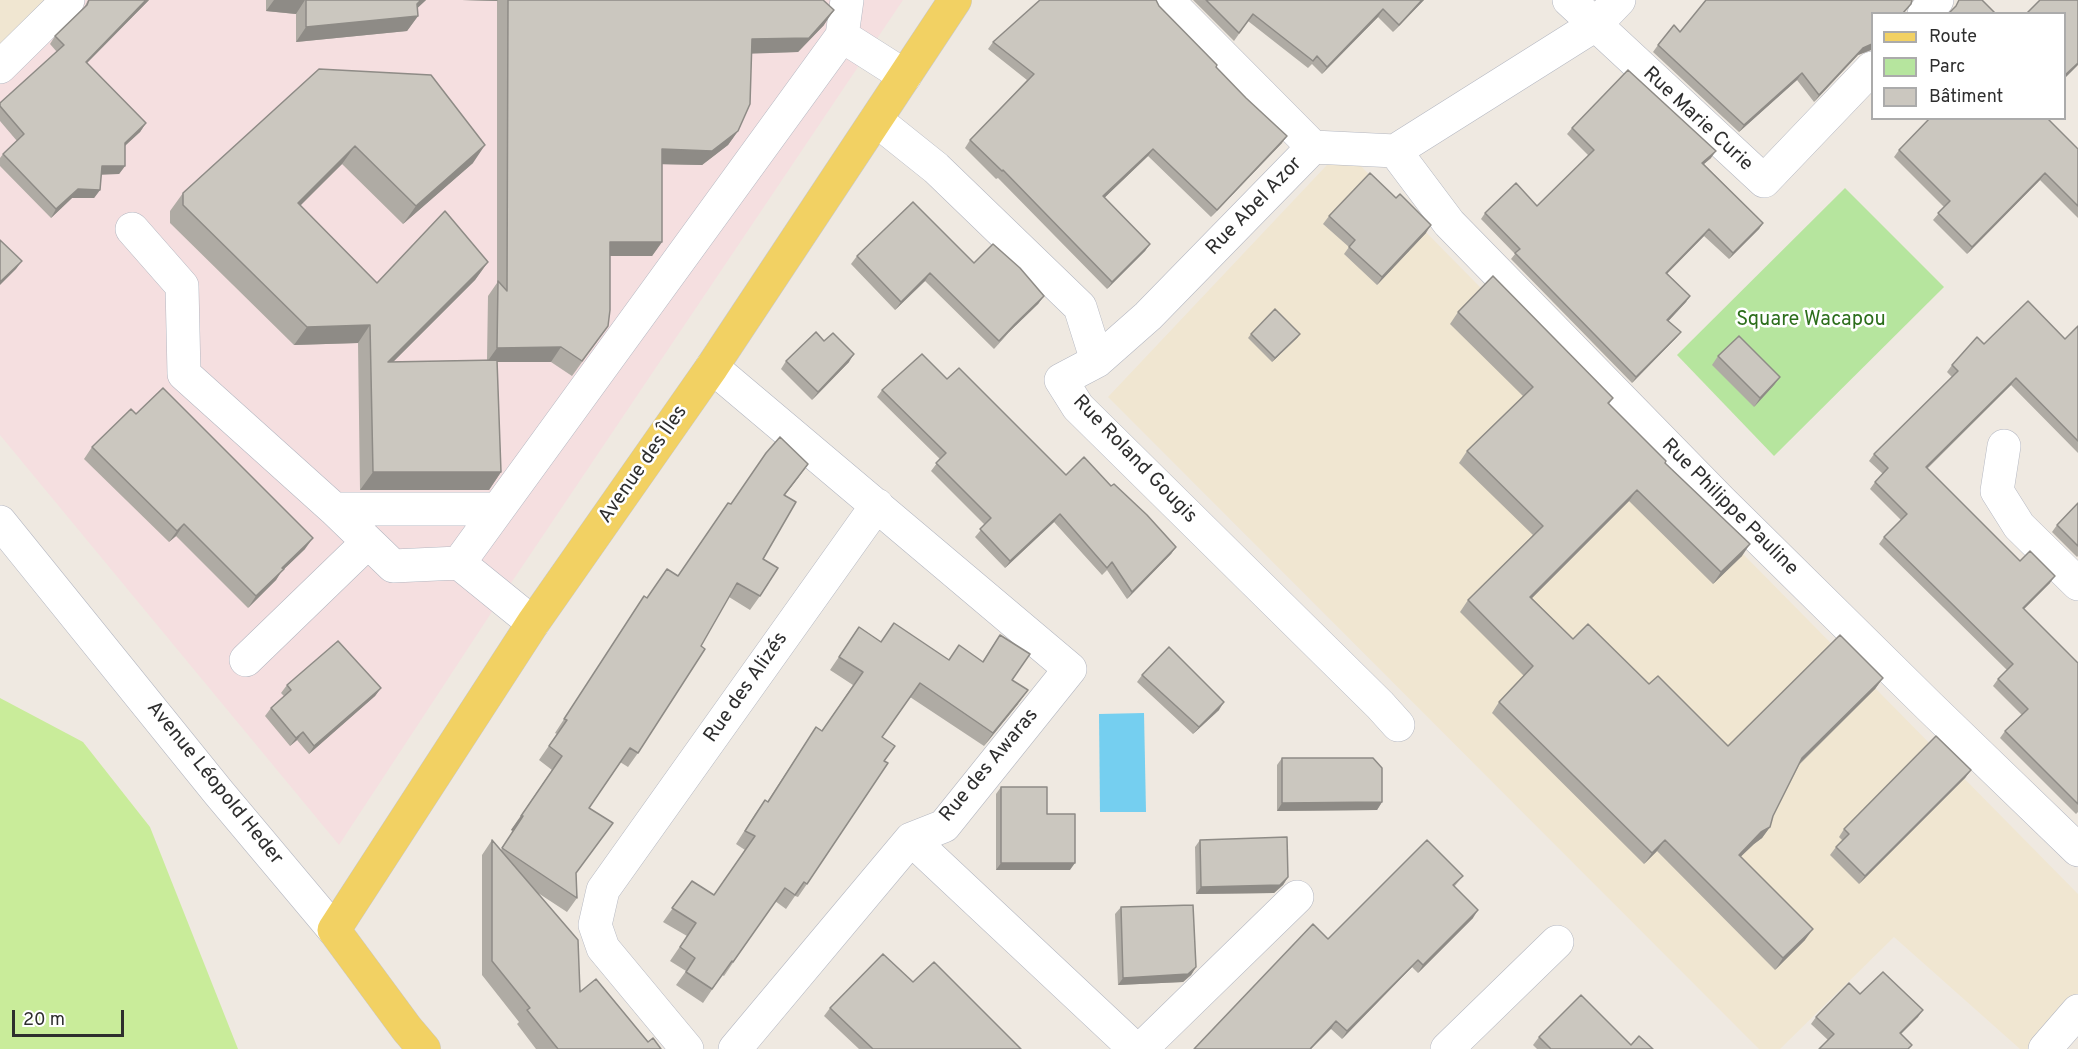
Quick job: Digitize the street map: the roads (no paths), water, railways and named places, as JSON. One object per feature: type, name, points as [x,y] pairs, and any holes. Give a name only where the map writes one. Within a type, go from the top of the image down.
[{"type":"main road","name":"Avenue des Îles","points":[[334,930],[533,623],[712,367],[954,0]]},
{"type":"main road","name":"Avenue Léopold Heder","points":[[334,930],[424,1049]]},
{"type":"street","points":[[0,67],[68,0]]},
{"type":"street","points":[[459,563],[842,36],[847,0]]},
{"type":"street","points":[[1167,0],[1313,147]]},
{"type":"street","points":[[1569,0],[1595,25]]},
{"type":"street","points":[[1395,151],[1595,25],[1619,0]]},
{"type":"street","points":[[1926,12],[1937,0]]},
{"type":"street","name":"Rue Marie Curie","points":[[1595,25],[1764,181],[1871,69]]},
{"type":"street","points":[[842,36],[905,76]]},
{"type":"street","points":[[876,120],[936,168],[1080,307],[1096,361]]},
{"type":"street","name":"Rue Abel Azor","points":[[1096,361],[1148,316],[1313,147],[1395,151]]},
{"type":"street","name":"Rue Philippe Pauline","points":[[1395,151],[1457,231],[1729,509],[2078,850]]},
{"type":"street","points":[[132,229],[182,286],[184,374],[334,509],[393,566],[459,563],[533,623]]},
{"type":"street","name":"Rue Roland Gougis","points":[[1096,361],[1061,380],[1078,406],[1398,725]]},
{"type":"street","points":[[712,367],[877,505]]},
{"type":"street","points":[[2004,446],[1997,491],[2019,526],[2078,584]]},
{"type":"street","name":"Rue des Awaras","points":[[877,505],[1070,669],[944,825],[911,839]]},
{"type":"street","name":"Rue des Alizés","points":[[687,1049],[603,948],[595,925],[603,890],[877,505]]},
{"type":"street","points":[[334,509],[497,509]]},
{"type":"street","name":"Avenue Léopold Heder","points":[[0,522],[212,784],[334,930]]},
{"type":"street","points":[[246,660],[368,542]]},
{"type":"street","points":[[735,1049],[911,839],[1135,1049]]},
{"type":"street","points":[[1141,1049],[1297,897]]},
{"type":"street","points":[[1447,1049],[1557,942]]},
{"type":"street","points":[[2045,1049],[2078,1011]]},
{"type":"water","points":[[1144,713],[1146,812],[1100,812],[1099,714]]},
{"type":"park label","name":"Square Wacapou","points":[[1811,321]]}]
